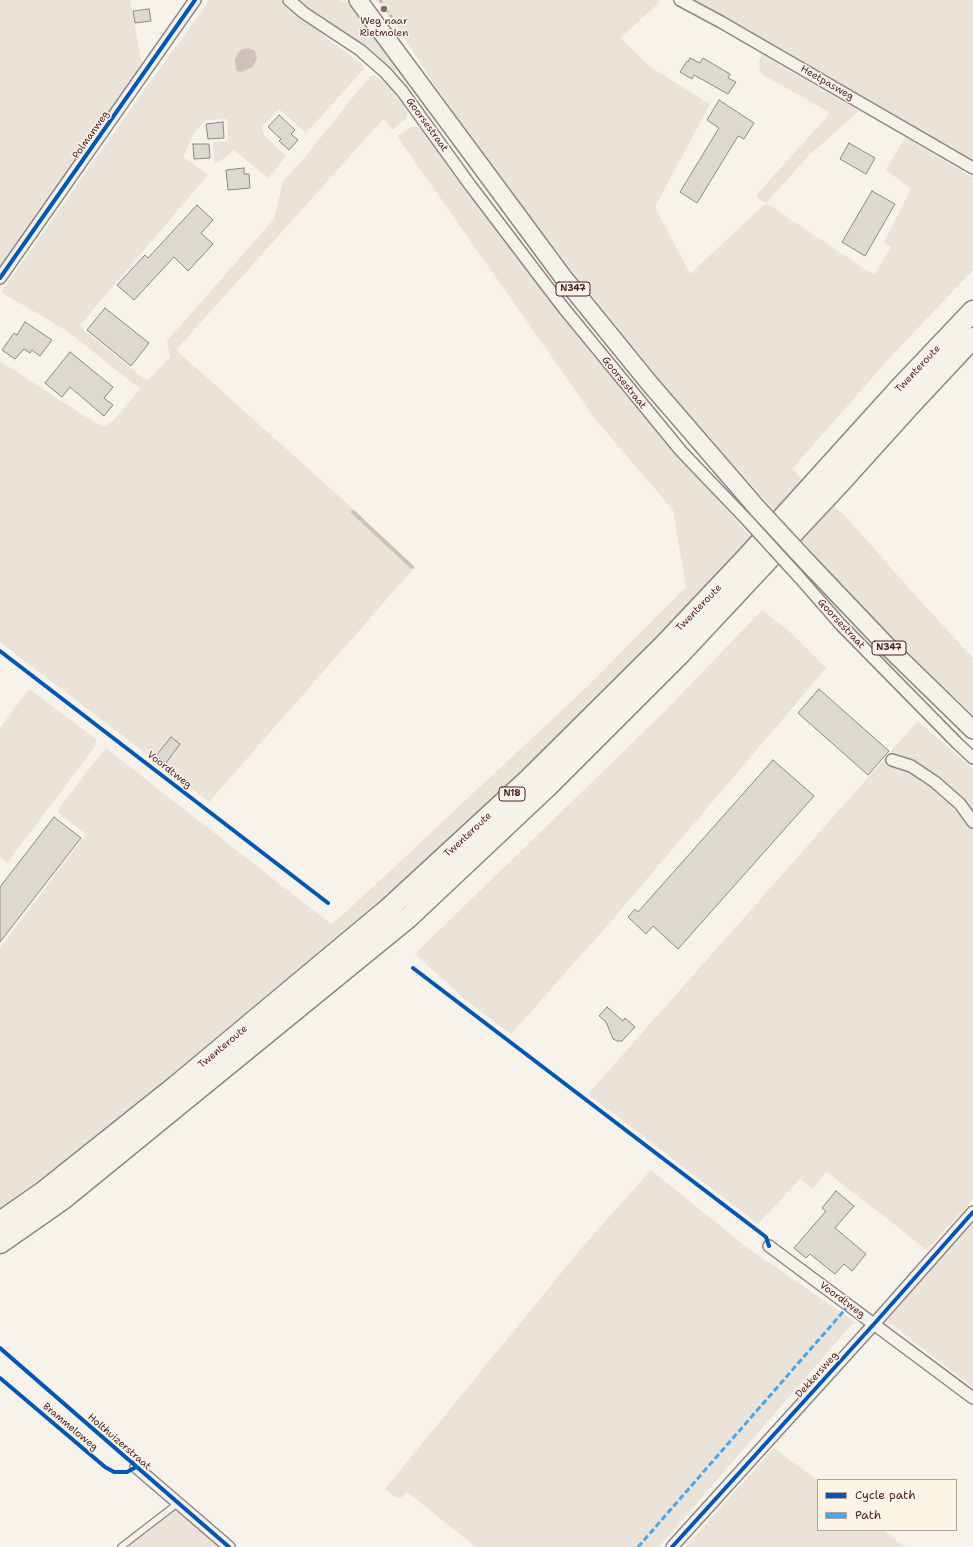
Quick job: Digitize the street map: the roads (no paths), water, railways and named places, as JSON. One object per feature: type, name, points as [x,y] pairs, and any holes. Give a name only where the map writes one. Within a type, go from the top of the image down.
[{"type":"highway","name":"Twenteroute","points":[[0,1222],[44,1192],[170,1090],[388,909],[529,779],[664,644],[748,556],[899,389],[973,311]]},
{"type":"highway","name":"Twenteroute","points":[[0,1244],[63,1199],[408,918],[547,787],[681,653],[973,338]]},
{"type":"main road","name":"Goorsestraat","points":[[358,0],[563,277],[650,384],[752,515],[803,570],[888,647],[973,730]]},
{"type":"street","name":"Polmanweg","points":[[0,278],[195,0]]},
{"type":"street","name":"Goorsestraat","points":[[288,0],[360,50],[385,72],[402,91],[470,185],[587,337],[681,451],[752,515]]},
{"type":"street","name":"Heetpasweg","points":[[680,0],[721,22],[973,168]]},
{"type":"street","name":"Goorsestraat","points":[[803,570],[840,625],[951,738],[973,758]]},
{"type":"street","points":[[892,760],[911,766],[935,782],[960,804],[973,822]]},
{"type":"street","name":"Dekkersweg","points":[[672,1547],[874,1324],[973,1212]]},
{"type":"street","name":"Voordtweg","points":[[769,1246],[973,1398]]},
{"type":"street","name":"Holthuizerstraat","points":[[136,1467],[229,1547]]},
{"type":"lane","points":[[121,1547],[178,1503]]},
{"type":"waterway","points":[[353,512],[412,567]]},
{"type":"place","name":"Weg naar Rietmolen","points":[[384,9]]}]
